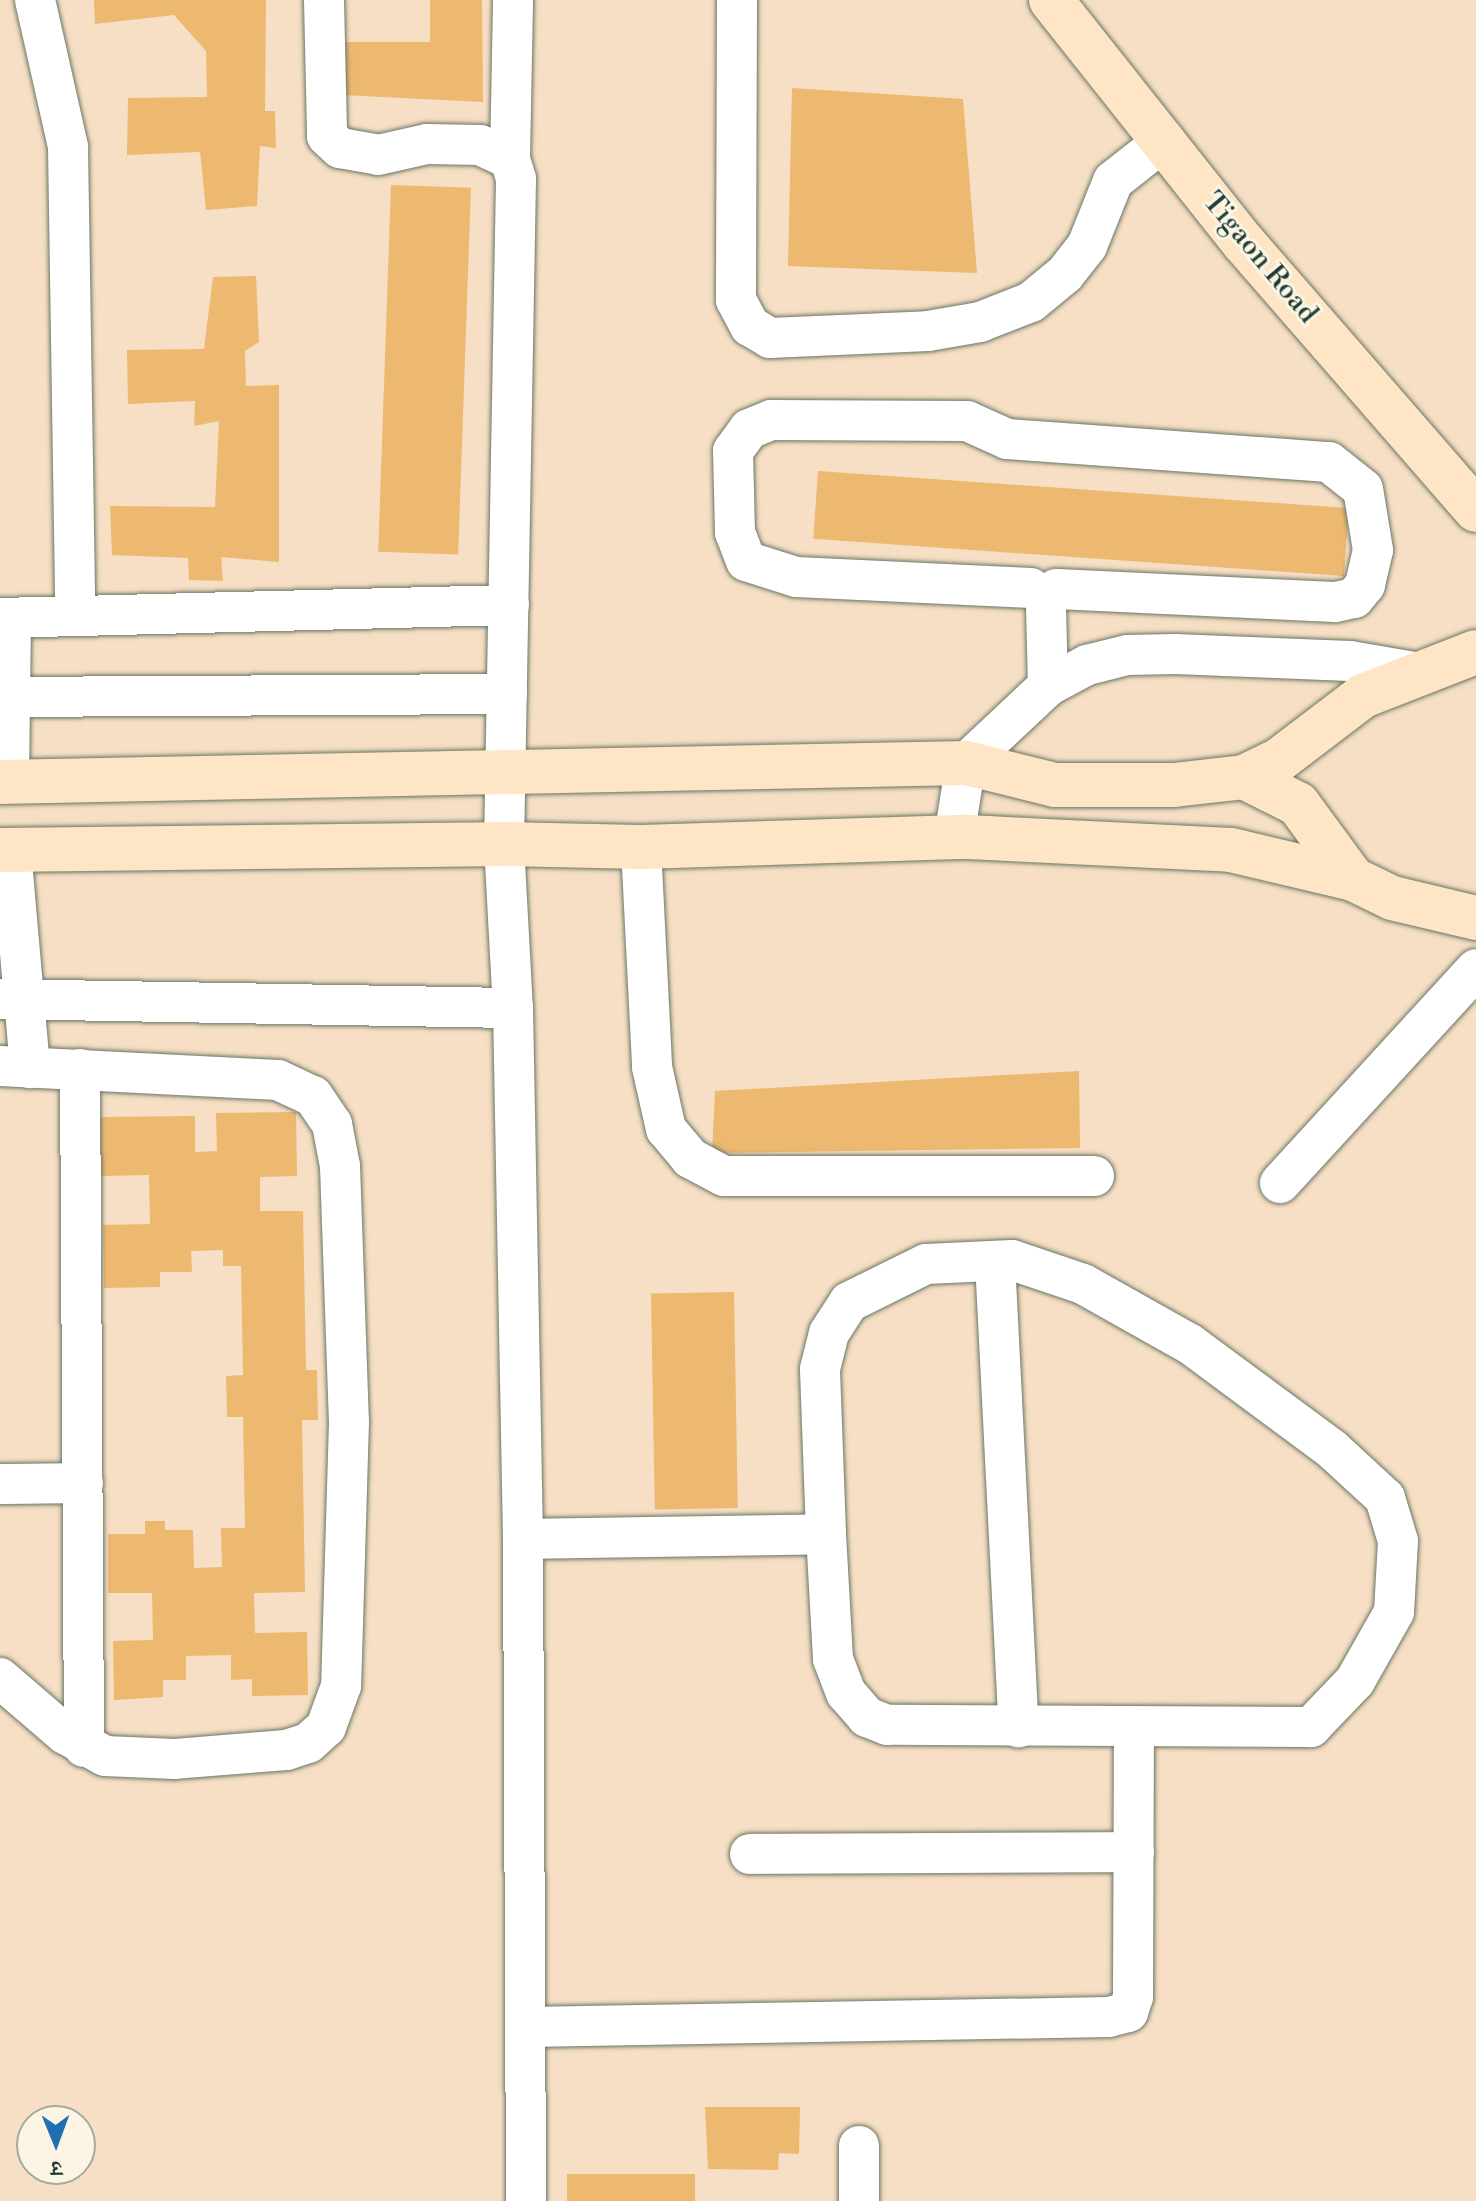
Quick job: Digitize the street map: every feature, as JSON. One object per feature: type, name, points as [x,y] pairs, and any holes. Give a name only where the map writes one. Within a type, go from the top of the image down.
[{"type":"street","points":[[35,0],[68,147],[75,616]]},
{"type":"street","points":[[324,0],[323,119],[327,136],[340,148],[378,155],[455,143],[497,150],[510,159]]},
{"type":"street","points":[[513,0],[510,159],[516,179],[504,844],[513,1008],[523,1539],[526,2201]]},
{"type":"street","points":[[737,0],[736,300],[750,326],[770,338],[928,331],[980,322],[1031,302],[1065,274],[1087,246],[1113,181],[1165,140]]},
{"type":"street","name":"Tigaon Road","points":[[1051,0],[1243,242],[1476,510]]},
{"type":"street","points":[[771,420],[967,421],[1007,439],[1329,462],[1363,489],[1373,550],[1365,585],[1354,598],[1335,602],[1044,594],[829,579],[768,571],[746,561],[740,552],[733,451],[749,429],[771,420]]},
{"type":"street","points":[[1044,594],[1048,686]]},
{"type":"street","points":[[509,605],[5,618],[5,782],[966,763],[1055,785],[1174,785],[1244,777],[1279,760],[1363,696],[1476,652]]},
{"type":"street","points":[[954,837],[966,763],[1048,686],[1087,665],[1127,655],[1350,661],[1420,673]]},
{"type":"street","points":[[4,697],[507,694]]},
{"type":"street","points":[[1244,777],[1298,804],[1353,879]]},
{"type":"street","points":[[0,1678],[84,1747],[105,1756],[139,1759],[286,1750],[308,1743],[326,1727],[341,1686],[349,1421],[340,1166],[332,1124],[313,1096],[278,1080],[15,1067],[5,850],[504,844],[641,847],[954,837],[1231,850],[1353,879],[1392,898],[1476,918]]},
{"type":"street","points":[[641,847],[652,1067],[666,1129],[690,1158],[724,1176],[1094,1176]]},
{"type":"street","points":[[1280,1183],[1476,969]]},
{"type":"street","points":[[12,998],[513,1008]]},
{"type":"street","points":[[80,1069],[84,1747]]},
{"type":"street","points":[[1012,1260],[1083,1284],[1190,1344],[1269,1399],[1368,1482],[1385,1498],[1398,1541],[1394,1612],[1355,1681],[1311,1727],[1134,1729],[887,1725],[867,1717],[846,1693],[833,1659],[826,1534],[820,1369],[829,1333],[849,1302],[873,1286],[926,1264],[1012,1260]]},
{"type":"street","points":[[995,1261],[1019,1727]]},
{"type":"street","points":[[0,1484],[83,1483]]},
{"type":"street","points":[[523,1539],[826,1534]]},
{"type":"street","points":[[526,2027],[1109,2017],[1128,2012],[1133,1997],[1134,1729]]},
{"type":"street","points":[[750,1854],[1134,1852]]},
{"type":"street","points":[[859,2146],[859,2201]]},
{"type":"building","points":[[94,0],[266,0],[265,111],[275,111],[276,148],[260,146],[257,206],[206,210],[200,152],[127,155],[128,98],[207,97],[206,51],[174,15],[95,24]]},
{"type":"building","points":[[430,0],[482,0],[483,102],[342,95],[339,42],[430,42]]},
{"type":"building","points":[[792,88],[963,99],[977,273],[788,266]]},
{"type":"building","points":[[391,185],[471,188],[458,555],[378,552]]},
{"type":"building","points":[[256,276],[259,342],[245,351],[246,386],[279,385],[279,562],[221,557],[223,581],[189,580],[188,558],[112,555],[110,506],[215,507],[219,421],[194,426],[195,401],[128,404],[127,350],[204,349],[213,277]]},
{"type":"building","points":[[818,471],[1349,508],[1344,576],[813,539]]},
{"type":"building","points":[[1079,1071],[1080,1148],[712,1153],[715,1091]]},
{"type":"building","points":[[296,1112],[297,1176],[260,1177],[260,1211],[303,1211],[306,1370],[317,1370],[318,1420],[302,1420],[305,1592],[254,1593],[255,1633],[307,1632],[308,1695],[252,1696],[252,1679],[231,1680],[231,1655],[186,1656],[186,1680],[163,1680],[163,1697],[114,1700],[113,1641],[153,1640],[152,1593],[108,1593],[108,1534],[145,1534],[145,1521],[165,1521],[165,1530],[193,1530],[194,1568],[222,1567],[221,1528],[245,1528],[243,1417],[227,1417],[226,1376],[243,1375],[241,1266],[223,1266],[223,1250],[191,1251],[192,1272],[160,1272],[160,1287],[104,1288],[103,1225],[150,1224],[149,1175],[101,1176],[100,1117],[195,1116],[195,1152],[217,1151],[216,1113]]},
{"type":"building","points":[[734,1292],[738,1508],[655,1509],[651,1293]]},
{"type":"building","points":[[705,2107],[800,2107],[799,2154],[779,2153],[778,2170],[708,2169]]},
{"type":"building","points":[[567,2174],[695,2174],[695,2201],[567,2201]]}]
